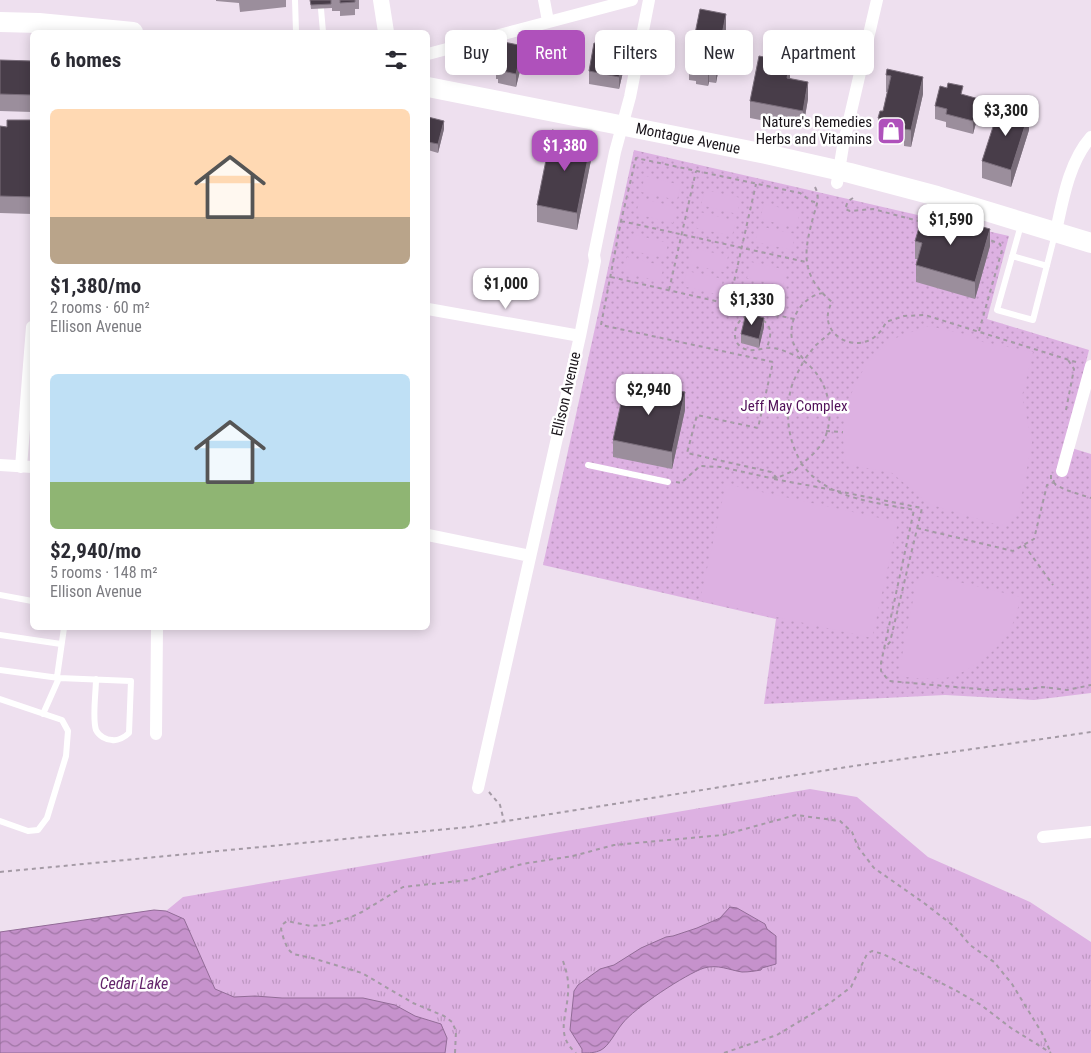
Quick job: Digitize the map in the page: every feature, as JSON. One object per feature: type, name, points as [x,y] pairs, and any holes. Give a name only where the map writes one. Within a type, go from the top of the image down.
[{"type":"main road","points":[[0,22],[39,23],[83,30]]},
{"type":"main road","name":"Montague Avenue","points":[[430,87],[622,126],[839,177],[937,196],[1091,243]]},
{"type":"street","points":[[381,0],[386,30]]},
{"type":"street","points":[[544,0],[548,21]]},
{"type":"street","points":[[430,53],[632,0]]},
{"type":"street","name":"Ellison Avenue","points":[[478,788],[580,336],[608,185],[630,97],[649,0]]},
{"type":"street","points":[[839,177],[843,146],[877,0]]},
{"type":"street","points":[[1056,231],[1062,203],[1074,166],[1081,151],[1091,137]]},
{"type":"street","points":[[430,310],[580,336]]},
{"type":"street","points":[[1060,471],[1086,366]]},
{"type":"street","points":[[0,465],[27,467],[30,382]]},
{"type":"street","points":[[430,535],[530,556]]},
{"type":"street","points":[[156,734],[157,630]]},
{"type":"street","points":[[1043,837],[1091,832]]},
{"type":"lane","points":[[295,0],[296,30]]},
{"type":"lane","points":[[321,9],[323,30]]},
{"type":"lane","points":[[1022,221],[997,310],[1024,318],[1034,320],[1056,231]]},
{"type":"lane","points":[[1012,256],[1047,266]]},
{"type":"lane","points":[[588,465],[668,482]]},
{"type":"lane","points":[[0,596],[30,601]]},
{"type":"lane","points":[[43,714],[58,678],[64,630]]},
{"type":"lane","points":[[0,635],[61,644]]},
{"type":"lane","points":[[0,670],[58,678],[96,679],[131,681],[129,733],[125,737],[114,741],[104,739],[97,732],[95,723],[96,679]]},
{"type":"lane","points":[[0,699],[62,720],[68,731],[66,756],[47,818],[38,830],[28,831],[0,821]]},
{"type":"path","points":[[778,478],[771,472],[687,453],[697,416],[758,428],[774,362],[601,325],[621,221],[636,158],[800,193],[817,203]]},
{"type":"path","points":[[669,290],[696,170]]},
{"type":"path","points":[[729,304],[756,183]]},
{"type":"path","points":[[815,188],[818,198],[808,242],[806,262],[809,274],[832,302],[828,308],[827,316],[832,331],[846,342],[868,341],[876,337],[886,322],[918,314],[1086,366]]},
{"type":"path","points":[[853,198],[848,201],[845,209],[850,211],[873,209],[930,224]]},
{"type":"path","points":[[621,221],[806,262]]},
{"type":"path","points":[[978,332],[1002,250],[1000,244],[987,239]]},
{"type":"path","points":[[610,277],[794,319]]},
{"type":"path","points":[[766,477],[778,478],[795,470],[815,452],[826,435],[829,399],[820,377],[804,360],[792,340],[794,319],[805,301],[816,294],[823,293]]},
{"type":"path","points":[[750,316],[744,317],[735,328],[735,337],[740,346],[758,351],[767,348],[789,352],[804,360]]},
{"type":"path","points":[[761,319],[771,329],[767,348]]},
{"type":"path","points":[[832,331],[815,346],[804,360],[792,386],[789,405],[790,432],[792,444],[802,464],[813,477],[839,494],[914,510],[883,649],[881,671],[887,679],[894,682],[990,690],[1029,689],[1042,686],[1067,690],[1091,685]]},
{"type":"path","points":[[826,431],[843,432]]},
{"type":"path","points":[[668,482],[681,483],[700,466],[721,467],[922,508],[890,642],[883,649]]},
{"type":"path","points":[[917,528],[1013,551],[1034,539],[1047,485],[1052,484],[1060,471]]},
{"type":"path","points":[[1024,544],[1053,585]]},
{"type":"path","points":[[0,872],[460,828],[847,767],[1091,732]]},
{"type":"path","points":[[478,788],[491,793],[500,804],[504,822]]},
{"type":"path","points":[[455,1053],[456,1031],[452,1022],[444,1016],[413,1003],[362,973],[293,954],[288,949],[284,940],[281,929],[283,924],[287,921],[311,926],[337,922],[362,912],[403,888],[469,880],[522,864],[573,856],[614,845],[723,835],[796,815],[840,820],[852,832],[858,847],[874,868],[955,927],[970,945],[994,962],[1012,984],[1042,1033],[1051,1052]]},
{"type":"path","points":[[724,1053],[777,1035],[830,1004],[851,986],[867,954],[872,951],[883,954],[957,991],[981,1005],[1011,1028],[1051,1052]]},
{"type":"path","points":[[563,962],[568,975],[564,1037],[570,1048],[576,1053]]},
{"type":"green space","name":"Jeff May Complex","points":[[634,150],[1009,236],[987,319],[1089,350],[1065,446],[1091,454],[1091,693],[1034,700],[945,695],[764,704],[776,619],[543,565]]},
{"type":"green space","points":[[645,176],[681,185],[677,200],[641,192]]},
{"type":"green space","points":[[705,190],[741,198],[737,214],[701,205]]},
{"type":"green space","points":[[640,198],[676,207],[673,223],[636,214]]},
{"type":"green space","points":[[764,204],[800,212],[796,228],[760,219]]},
{"type":"green space","points":[[700,212],[736,221],[732,236],[696,228]]},
{"type":"green space","points":[[759,226],[795,234],[792,250],[755,242]]},
{"type":"green space","points":[[632,234],[668,243],[665,258],[628,250]]},
{"type":"green space","points":[[692,248],[728,256],[724,272],[688,264]]},
{"type":"green space","points":[[627,257],[664,266],[660,281],[624,273]]},
{"type":"green space","points":[[751,262],[787,270],[783,286],[747,278]]},
{"type":"green space","points":[[687,271],[723,279],[720,295],[683,286]]},
{"type":"green space","points":[[746,285],[782,293],[779,309],[742,300]]},
{"type":"green space","points":[[929,326],[973,336],[978,341],[1033,352],[1022,396],[1032,442],[1018,515],[1001,526],[929,504],[892,473],[846,464],[843,437],[844,420],[847,406],[858,379],[866,366],[885,345],[900,336]]},
{"type":"green space","points":[[726,484],[898,522],[872,638],[700,600]]},
{"type":"green space","points":[[926,574],[1021,597],[1010,630],[991,653],[972,667],[945,678],[927,679],[898,676],[917,580]]},
{"type":"green space","points":[[810,789],[857,797],[928,857],[1030,902],[1091,942],[1091,1053],[0,1053],[0,932],[154,910],[166,911],[183,897]]},
{"type":"water","points":[[730,907],[737,908],[765,924],[767,929],[776,936],[776,964],[750,972],[714,967],[696,971],[637,1009],[622,1024],[604,1048],[599,1051],[582,1053],[582,1049],[570,1030],[574,991],[578,985],[600,969],[614,965],[641,948],[720,918]]},
{"type":"water","name":"Cedar Lake","points":[[154,910],[166,911],[184,919],[215,989],[234,997],[363,998],[395,1005],[415,1016],[441,1024],[447,1038],[445,1053],[0,1053],[0,932]]},
{"type":"building","points":[[310,0],[331,0],[331,4],[311,5]]},
{"type":"building","points":[[340,0],[355,0],[355,2],[340,3]]},
{"type":"building","points":[[700,9],[726,14],[723,30],[696,30]]},
{"type":"building","points":[[507,43],[517,45],[516,74],[507,72]]},
{"type":"building","points":[[594,43],[595,43],[595,72],[589,71]]},
{"type":"building","points":[[759,56],[763,57],[763,75],[788,75],[787,78],[808,82],[803,111],[750,101]]},
{"type":"building","points":[[0,60],[30,61],[30,95],[0,94]]},
{"type":"building","points":[[887,69],[923,77],[911,130],[904,129],[905,124],[878,118],[880,111],[883,111],[891,76],[886,75]]},
{"type":"building","points":[[948,83],[963,86],[961,94],[979,99],[973,121],[946,114],[947,109],[935,106],[940,86],[947,88]]},
{"type":"building","points":[[1000,105],[1029,113],[1011,170],[982,161]]},
{"type":"building","points":[[430,118],[444,121],[438,144],[430,142]]},
{"type":"building","points":[[7,120],[30,120],[30,197],[0,196],[0,126],[7,127]]},
{"type":"building","points":[[552,130],[592,138],[577,213],[537,205]]},
{"type":"building","points":[[924,211],[990,229],[975,282],[916,265],[922,243],[915,241]]},
{"type":"building","points":[[746,313],[764,318],[759,339],[741,334]]},
{"type":"building","points":[[626,380],[685,392],[672,452],[613,440]]},
{"type":"place","name":"Nature's Remedies Herbs and Vitamins","points":[[891,131]]}]
